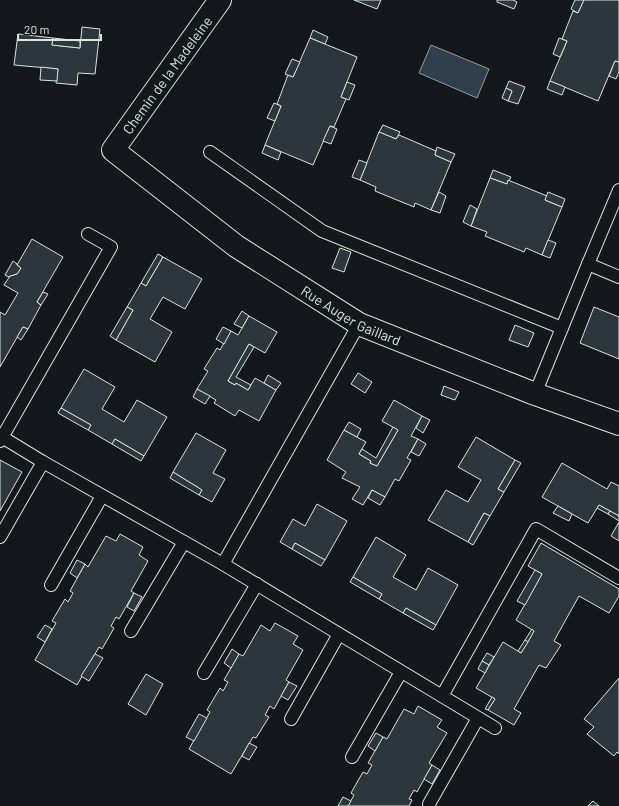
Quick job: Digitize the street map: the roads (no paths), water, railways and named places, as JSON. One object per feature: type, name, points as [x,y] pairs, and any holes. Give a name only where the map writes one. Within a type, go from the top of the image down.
[{"type":"street","name":"Chemin de la Madeleine","points":[[113,150],[220,0]]},
{"type":"street","name":"Rue Auger Gaillard","points":[[113,150],[236,246],[359,324],[535,394],[619,424]]},
{"type":"lane","points":[[210,152],[322,231],[562,328]]},
{"type":"lane","points":[[535,394],[619,190]]},
{"type":"lane","points":[[88,234],[111,247],[1,439],[223,564],[495,728]]},
{"type":"lane","points":[[588,264],[619,277]]},
{"type":"lane","points":[[223,564],[359,324]]},
{"type":"lane","points":[[0,537],[43,462]]},
{"type":"lane","points":[[51,584],[102,496]]},
{"type":"lane","points":[[442,696],[536,529],[619,578]]},
{"type":"lane","points":[[131,631],[184,542]]},
{"type":"lane","points":[[204,673],[257,584]]},
{"type":"lane","points":[[291,719],[339,634]]},
{"type":"lane","points":[[352,757],[401,672]]},
{"type":"lane","points":[[429,804],[478,718]]},
{"type":"water","points":[[431,45],[489,69],[477,98],[419,73]]}]
